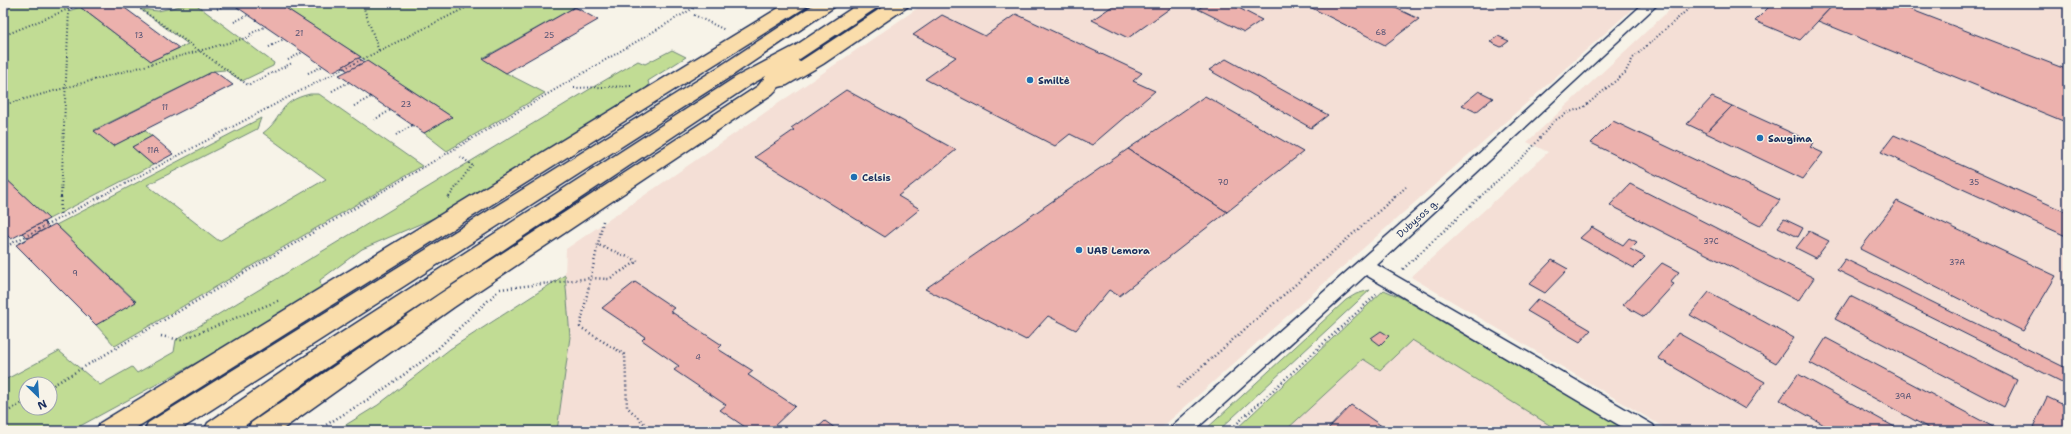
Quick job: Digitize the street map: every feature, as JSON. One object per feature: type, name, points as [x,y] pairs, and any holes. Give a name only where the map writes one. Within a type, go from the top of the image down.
[{"type":"highway","points":[[109,431],[800,3]]},
{"type":"highway","points":[[157,431],[726,71],[828,3]]},
{"type":"highway","points":[[217,431],[307,368],[743,81],[802,50],[872,3]]},
{"type":"highway","points":[[260,431],[446,301],[765,90],[816,60],[901,3]]},
{"type":"highway","points":[[765,90],[802,50]]},
{"type":"street","name":"Dubysos g.","points":[[1180,431],[1435,203],[1652,3]]},
{"type":"street","points":[[1364,266],[1646,431]]},
{"type":"path","points":[[3,36],[83,3]]},
{"type":"path","points":[[132,3],[248,85],[292,63]]},
{"type":"path","points":[[217,9],[230,3]]},
{"type":"path","points":[[362,3],[379,51]]},
{"type":"path","points":[[3,248],[379,51],[475,3]]},
{"type":"path","points":[[58,382],[702,3]]},
{"type":"path","points":[[1229,431],[1530,150],[1554,121],[1567,113],[1584,107],[1625,73],[1633,58],[1695,3]]},
{"type":"path","points":[[60,218],[69,9]]},
{"type":"path","points":[[234,22],[248,15]]},
{"type":"path","points":[[694,15],[731,32]]},
{"type":"path","points":[[250,34],[266,26]]},
{"type":"path","points":[[3,104],[253,36]]},
{"type":"path","points":[[269,47],[284,39]]},
{"type":"path","points":[[288,60],[303,52]]},
{"type":"path","points":[[308,74],[323,66]]},
{"type":"path","points":[[332,90],[349,82]]},
{"type":"path","points":[[354,106],[371,97]]},
{"type":"path","points":[[374,120],[391,110]]},
{"type":"path","points":[[396,135],[412,125]]},
{"type":"path","points":[[444,203],[472,165],[460,156]]},
{"type":"path","points":[[1178,388],[1406,187]]},
{"type":"path","points":[[596,225],[603,221],[580,327],[625,355],[627,407],[652,431]]},
{"type":"path","points":[[500,289],[591,278],[609,279],[638,261],[598,245]]},
{"type":"path","points":[[316,431],[377,394],[431,355],[500,289],[507,285]]},
{"type":"path","points":[[161,336],[181,340],[285,298]]},
{"type":"path","points":[[3,414],[18,406]]},
{"type":"shaded area","points":[[925,3],[1639,3],[1158,431],[557,431],[570,337],[565,275],[566,249]]},
{"type":"shaded area","points":[[1677,3],[2068,3],[2068,431],[1670,431],[1411,277],[1548,152],[1527,142]]},
{"type":"shaded area","points":[[1398,300],[1616,431],[1260,431]]},
{"type":"green space","points":[[3,3],[75,3],[66,7],[69,11],[80,7],[151,61],[188,44],[140,9],[158,11],[194,3],[274,63],[273,66],[242,81],[225,70],[214,71],[94,130],[113,146],[144,130],[152,136],[132,147],[153,165],[49,219],[3,176]]},
{"type":"green space","points":[[278,3],[575,3],[575,7],[483,58],[506,73],[545,93],[447,151],[424,133],[452,117]]},
{"type":"green space","points":[[672,50],[686,57],[648,81],[649,85],[645,89],[457,208],[362,249],[320,280],[321,288],[282,316],[71,431],[3,431],[3,381],[59,351],[100,385],[132,367],[137,373],[174,352],[176,340],[638,61],[645,64]]},
{"type":"green space","points":[[310,94],[319,94],[422,166],[115,346],[96,325],[136,301],[56,225],[261,118],[257,129],[147,185],[219,241],[326,179],[263,133],[270,127],[282,110],[291,101]]},
{"type":"green space","points":[[565,275],[570,337],[557,431],[336,431],[378,405],[450,349]]},
{"type":"green space","points":[[1370,290],[1218,431],[1204,431],[1346,300],[1356,294]]},
{"type":"green space","points":[[1384,290],[1400,297],[1629,431],[1559,431],[1412,340],[1380,370],[1363,359],[1285,431],[1234,431]]},
{"type":"building","points":[[88,3],[118,3],[179,48],[151,61],[80,7]]},
{"type":"building","points":[[231,3],[278,3],[361,57],[332,72]]},
{"type":"building","points":[[1117,3],[1163,3],[1172,7],[1128,38],[1092,20]]},
{"type":"building","points":[[1207,3],[1229,3],[1262,20],[1244,32],[1198,9]]},
{"type":"building","points":[[1302,3],[1385,3],[1419,19],[1385,45]]},
{"type":"building","points":[[1773,3],[1834,4],[1800,40],[1755,21]]},
{"type":"building","points":[[1835,3],[1894,3],[2068,70],[2068,123],[1818,21]]},
{"type":"building","points":[[575,7],[598,20],[506,73],[483,59]]},
{"type":"building","name":"Smiltė","points":[[1016,14],[1142,73],[1133,81],[1155,91],[1092,145],[1070,134],[1055,146],[925,79],[956,57],[913,35],[942,15],[985,36]]},
{"type":"building","points":[[1498,36],[1509,41],[1501,47],[1490,42]]},
{"type":"building","points":[[358,58],[365,62],[348,71],[342,67]]},
{"type":"building","points":[[1226,59],[1328,115],[1311,128],[1209,70]]},
{"type":"building","points":[[367,61],[452,117],[424,133],[339,75]]},
{"type":"building","points":[[214,71],[233,85],[113,146],[94,131]]},
{"type":"building","name":"Celsis","points":[[846,90],[956,150],[898,196],[920,209],[885,237],[755,157],[794,130],[791,128]]},
{"type":"building","points":[[1479,91],[1493,98],[1476,112],[1462,105]]},
{"type":"building","points":[[1205,96],[1303,152],[1227,212],[1128,149]]},
{"type":"building","points":[[1712,97],[1732,106],[1706,133],[1687,124]]},
{"type":"building","name":"Saugima","points":[[1732,106],[1814,143],[1810,147],[1823,153],[1803,179],[1706,133]]},
{"type":"building","points":[[1613,121],[1780,200],[1760,226],[1591,143]]},
{"type":"building","points":[[1894,135],[2068,213],[2068,237],[1881,152]]},
{"type":"building","points":[[152,136],[173,154],[153,165],[132,147]]},
{"type":"building","name":"UAB Lemora","points":[[1128,149],[1227,212],[1119,296],[1109,290],[1076,330],[1048,316],[1026,340],[925,289]]},
{"type":"building","points":[[3,176],[49,219],[11,239],[3,231]]},
{"type":"building","points":[[1630,184],[1814,278],[1798,301],[1610,205]]},
{"type":"building","points":[[1897,201],[2056,276],[2023,331],[1860,249]]},
{"type":"building","points":[[1784,219],[1803,228],[1798,237],[1778,227]]},
{"type":"building","points":[[44,222],[49,227],[28,238],[22,233]]},
{"type":"building","points":[[55,224],[136,302],[96,325],[16,245]]},
{"type":"building","points":[[1592,227],[1623,245],[1629,238],[1637,242],[1630,249],[1645,257],[1634,268],[1580,238]]},
{"type":"building","points":[[1809,231],[1829,241],[1816,258],[1796,248]]},
{"type":"building","points":[[1845,259],[2068,369],[2068,385],[1837,270]]},
{"type":"building","points":[[1552,260],[1568,269],[1545,293],[1529,284]]},
{"type":"building","points":[[1662,263],[1679,272],[1670,282],[1674,284],[1644,317],[1623,305]]},
{"type":"building","points":[[635,282],[674,308],[670,311],[722,345],[718,349],[753,371],[748,375],[795,406],[769,431],[751,431],[720,410],[726,405],[674,370],[679,366],[642,340],[645,337],[602,308]]},
{"type":"building","points":[[1709,292],[1794,338],[1776,363],[1690,315]]},
{"type":"building","points":[[1850,296],[2017,380],[2004,407],[1835,319]]},
{"type":"building","points":[[1538,299],[1591,330],[1580,342],[1527,311]]},
{"type":"building","points":[[1381,331],[1389,336],[1380,345],[1371,338]]},
{"type":"building","points":[[1678,333],[1765,382],[1745,409],[1658,358]]},
{"type":"building","points":[[1826,338],[1997,429],[1996,431],[1934,431],[1810,363]]},
{"type":"building","points":[[1798,374],[1902,431],[1835,431],[1780,400]]},
{"type":"building","points":[[2047,397],[2068,407],[2068,431],[2042,431],[2033,427]]},
{"type":"building","points":[[1351,405],[1389,431],[1326,431]]},
{"type":"building","points":[[825,421],[839,431],[814,431]]},
{"type":"place","name":"Smiltė","points":[[1030,80]]},
{"type":"place","name":"Saugima","points":[[1760,138]]},
{"type":"place","name":"Celsis","points":[[854,177]]},
{"type":"place","name":"UAB Lemora","points":[[1079,250]]}]
